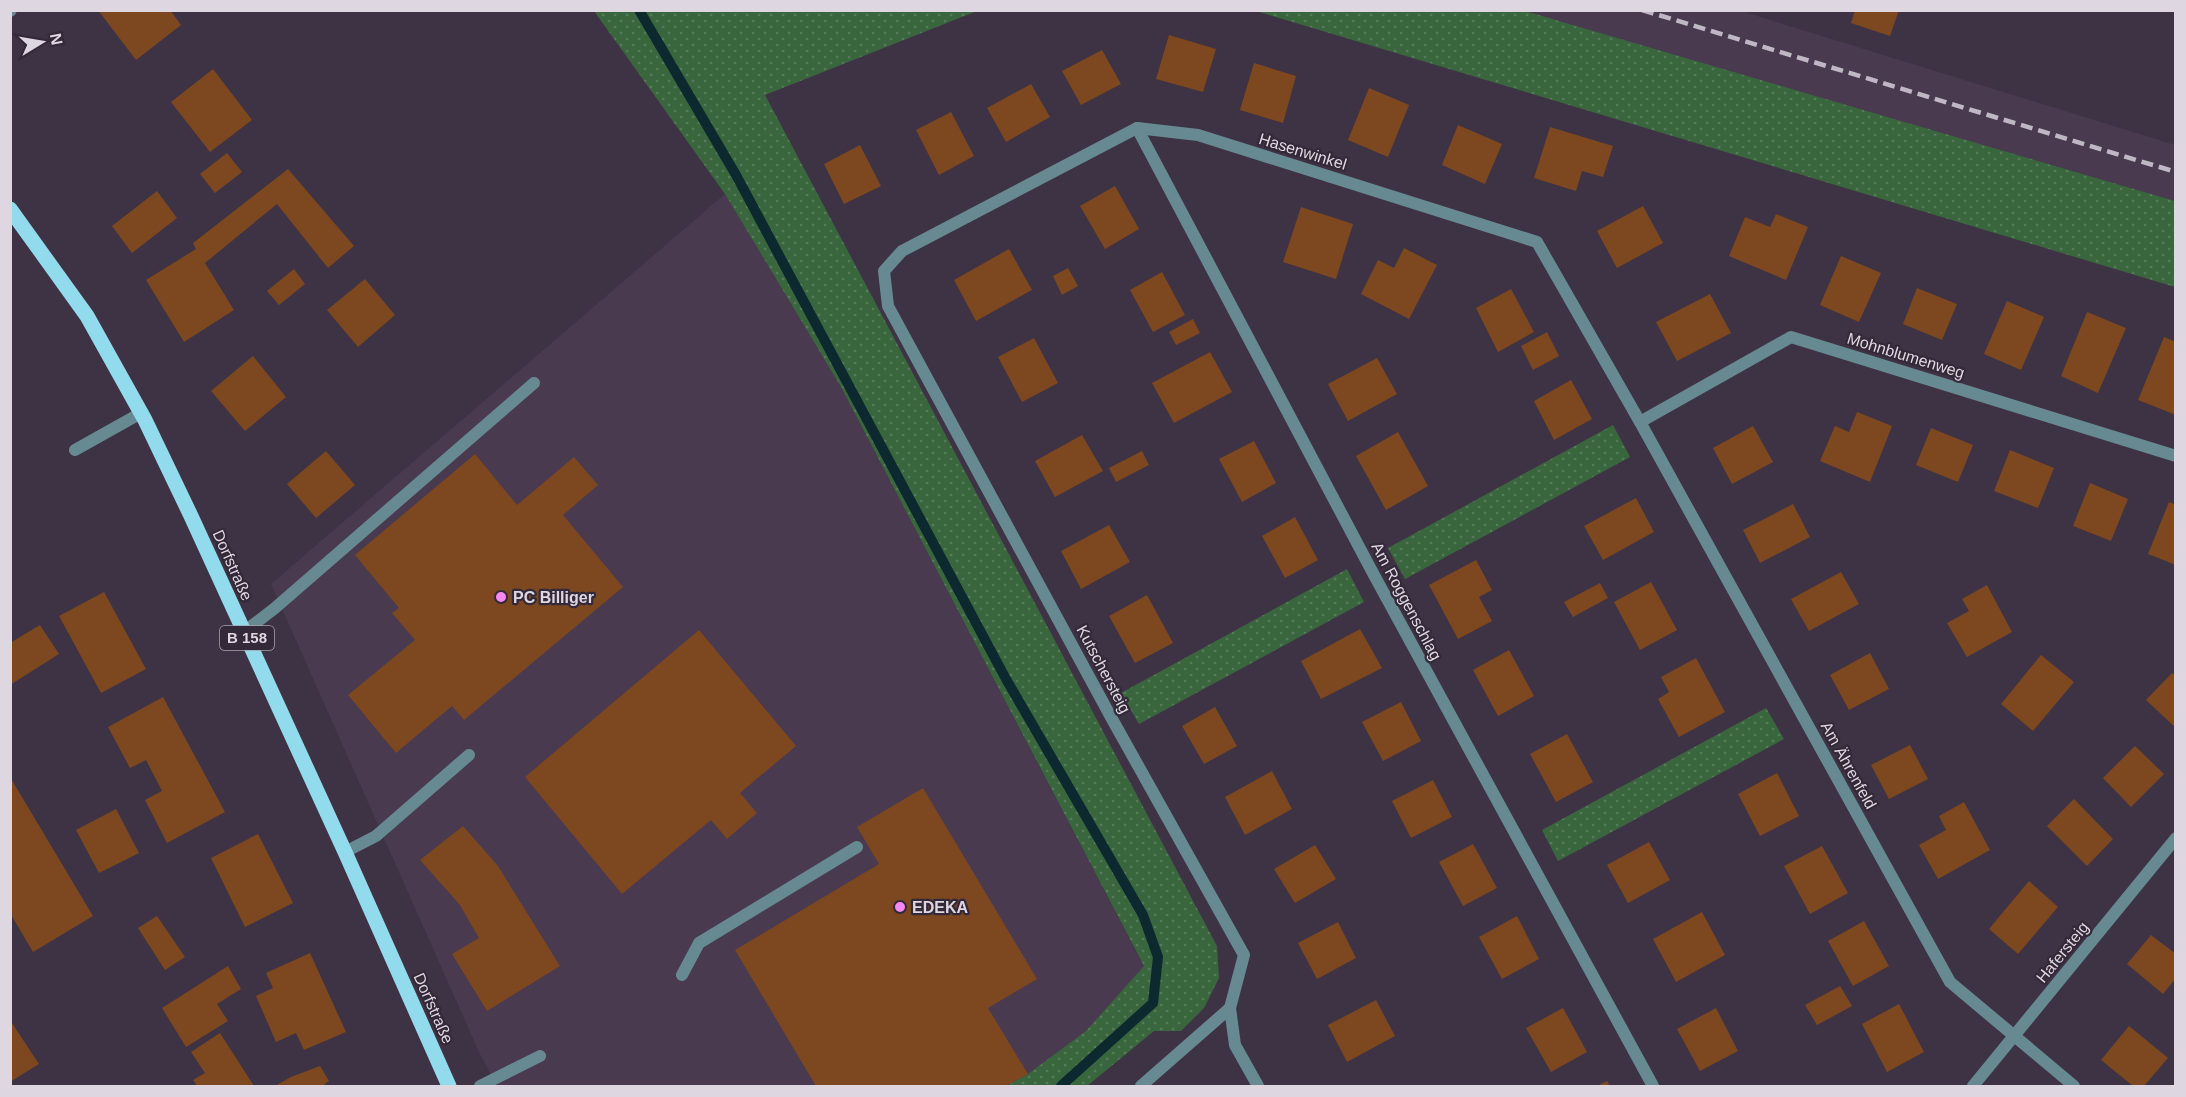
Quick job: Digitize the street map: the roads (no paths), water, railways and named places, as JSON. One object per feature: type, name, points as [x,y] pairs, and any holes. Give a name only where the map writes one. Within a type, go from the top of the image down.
[{"type":"main road","name":"Dorfstraße","points":[[10,209],[87,316],[141,413],[191,516],[345,852],[449,1086]]},
{"type":"street","name":"Kutschersteig","points":[[1137,128],[902,251],[884,271],[888,306],[1112,719],[1244,955],[1230,1008],[1235,1046],[1258,1086]]},
{"type":"street","name":"Hasenwinkel","points":[[1137,128],[1198,135],[1537,242],[1640,422]]},
{"type":"street","name":"Am Roggenschlag","points":[[1137,128],[1374,575],[1653,1086]]},
{"type":"street","name":"Mohnblumenweg","points":[[1640,422],[1791,337],[2175,456]]},
{"type":"street","points":[[244,632],[275,608],[534,383]]},
{"type":"street","points":[[75,450],[141,413]]},
{"type":"street","name":"Am Ährenfeld","points":[[1640,422],[1950,982],[2074,1086]]},
{"type":"street","points":[[345,852],[376,836],[469,755]]},
{"type":"street","name":"Hafersteig","points":[[1973,1086],[2175,838]]},
{"type":"street","points":[[682,975],[699,943],[856,847]]},
{"type":"street","points":[[1141,1086],[1230,1008]]},
{"type":"street","points":[[480,1086],[540,1056]]},
{"type":"waterway","points":[[639,10],[736,175],[1006,679],[1143,915],[1158,957],[1153,1003],[1061,1086]]},
{"type":"railway","points":[[1642,10],[2176,172]]},
{"type":"place","name":"PC Billiger","points":[[501,597]]},
{"type":"place","name":"EDEKA","points":[[900,907]]}]
